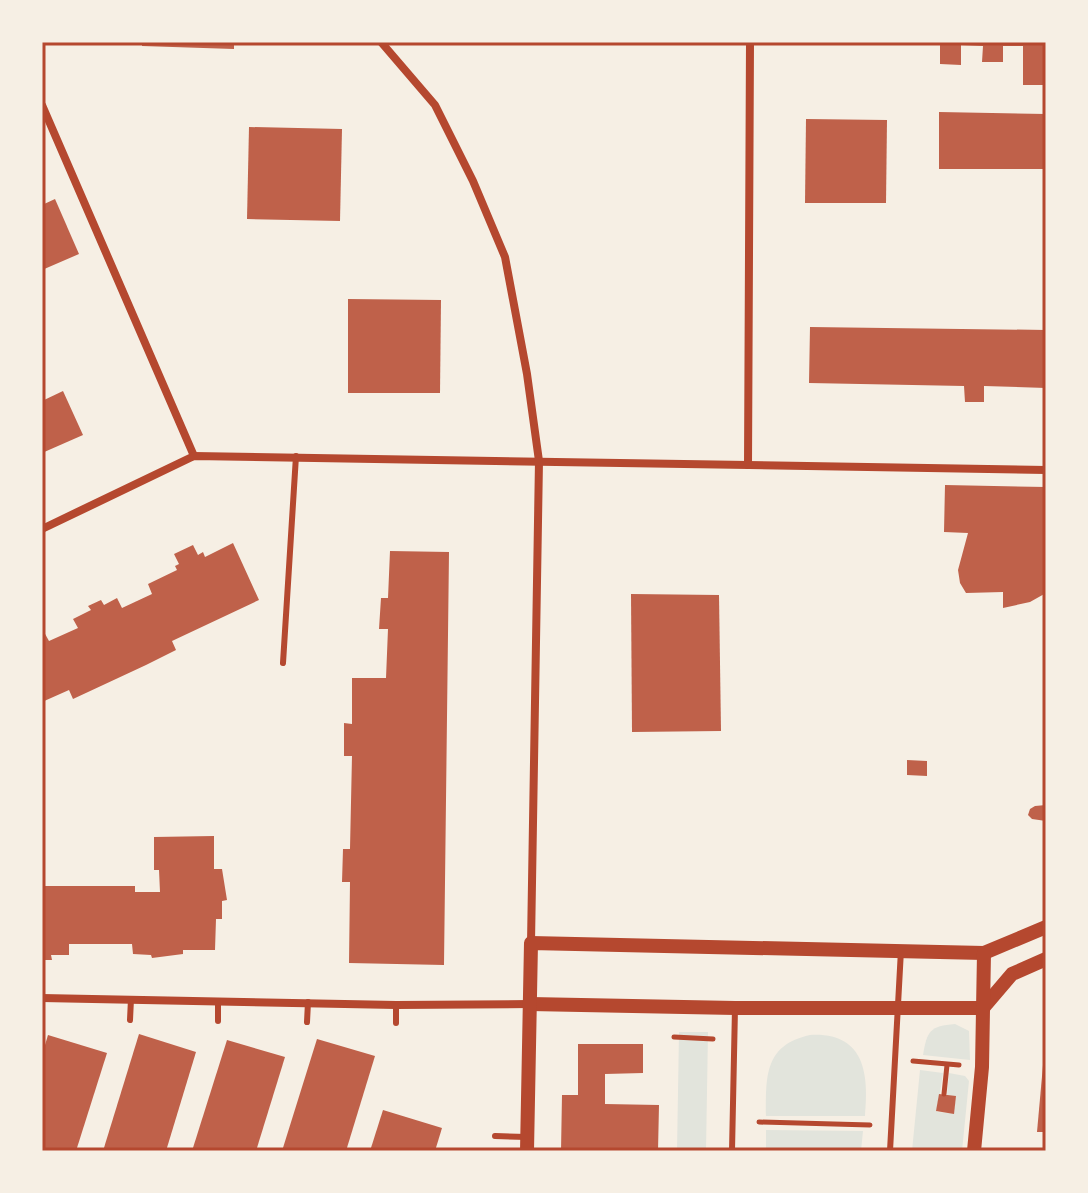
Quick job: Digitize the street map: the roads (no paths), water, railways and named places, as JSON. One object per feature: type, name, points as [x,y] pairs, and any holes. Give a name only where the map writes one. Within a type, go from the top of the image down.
[{"type":"street","points":[[381,42],[435,105],[473,181],[505,257],[539,461],[527,1144]]},
{"type":"street","points":[[748,465],[750,42]]},
{"type":"street","points":[[42,105],[194,456]]},
{"type":"street","points":[[42,529],[194,456],[1046,470]]},
{"type":"street","points":[[531,943],[984,953],[1046,927]]},
{"type":"street","points":[[974,1151],[982,1067],[984,953]]},
{"type":"street","points":[[42,998],[218,999],[396,1005],[983,1008],[1012,974],[1046,959]]},
{"type":"lane","points":[[283,663],[296,456]]},
{"type":"lane","points":[[890,1151],[901,950]]},
{"type":"lane","points":[[130,1020],[131,998]]},
{"type":"lane","points":[[218,999],[218,1021]]},
{"type":"lane","points":[[307,1022],[308,1002]]},
{"type":"lane","points":[[396,1005],[396,1023]]},
{"type":"lane","points":[[732,1151],[735,1008]]},
{"type":"lane","points":[[495,1136],[527,1144]]}]
